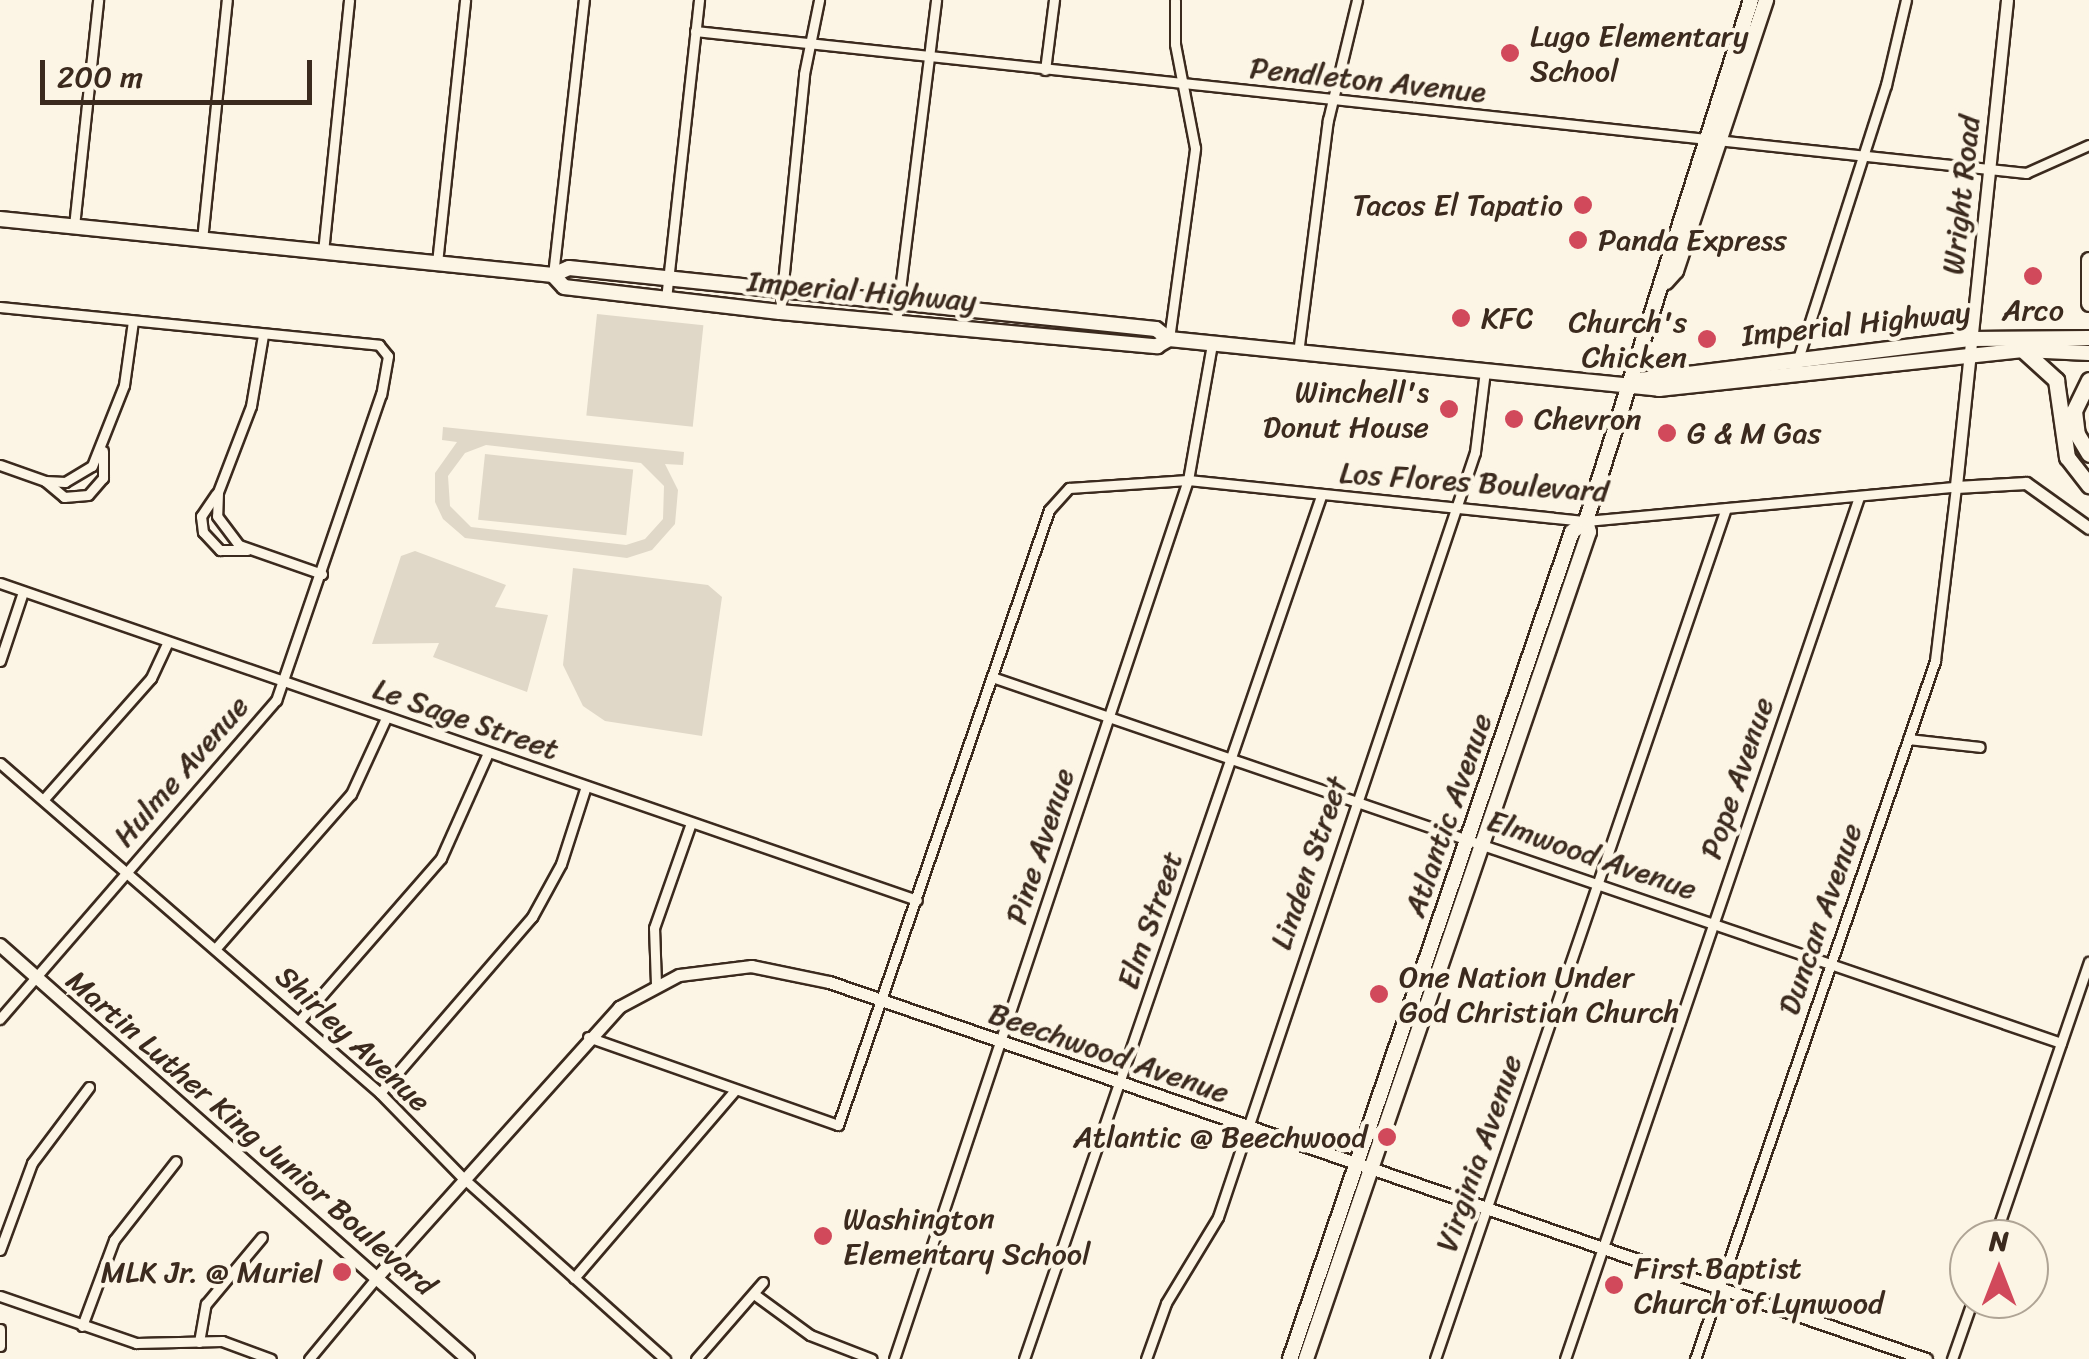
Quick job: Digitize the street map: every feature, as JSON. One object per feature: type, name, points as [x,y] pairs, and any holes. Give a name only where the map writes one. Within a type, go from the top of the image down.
[{"type":"highway","points":[[2089,260],[2089,303]]},
{"type":"highway","points":[[2023,350],[2056,380],[2067,457],[2089,485]]},
{"type":"highway","points":[[2089,380],[2076,400],[2074,422],[2089,454]]},
{"type":"main road","name":"Atlantic Avenue","points":[[1290,1359],[1364,1166],[1477,842],[1572,532],[1586,521],[1666,282],[1676,271],[1750,0]]},
{"type":"main road","name":"Atlantic Avenue","points":[[1712,141],[1766,0]]},
{"type":"main road","name":"Imperial Highway","points":[[0,218],[553,276],[569,268],[668,278],[1156,329],[1169,339],[1212,344],[1631,382],[1659,389],[2023,350],[2089,353]]},
{"type":"main road","name":"Imperial Highway","points":[[553,276],[564,287],[780,312],[1156,346],[1169,339]]},
{"type":"main road","name":"Imperial Highway","points":[[1631,382],[1796,358],[1971,339],[2089,338]]},
{"type":"main road","name":"Martin Luther King Junior Boulevard","points":[[0,946],[468,1359]]},
{"type":"main road","name":"Atlantic Avenue","points":[[1306,1359],[1364,1166]]},
{"type":"street","points":[[74,226],[98,0]]},
{"type":"street","points":[[202,240],[226,0]]},
{"type":"street","points":[[323,252],[349,0]]},
{"type":"street","points":[[437,263],[465,0]]},
{"type":"street","points":[[553,276],[584,0]]},
{"type":"street","points":[[666,298],[700,0]]},
{"type":"street","points":[[780,312],[804,74],[813,46],[819,0]]},
{"type":"street","points":[[896,322],[936,0]]},
{"type":"street","points":[[1045,70],[1054,0]]},
{"type":"street","points":[[1169,339],[1195,148],[1174,0]]},
{"type":"street","points":[[1298,353],[1328,120],[1337,103],[1357,0]]},
{"type":"street","points":[[1794,376],[1796,358],[1906,0]]},
{"type":"street","name":"Wright Road","points":[[1956,486],[2007,0]]},
{"type":"street","name":"Pendleton Avenue","points":[[696,31],[928,60],[2026,173],[2089,145]]},
{"type":"street","points":[[0,307],[263,334],[251,406],[218,492],[202,516],[203,532],[220,550],[250,550],[322,574]]},
{"type":"street","points":[[0,464],[45,482],[64,498],[88,495],[103,478],[103,451],[124,385],[133,321]]},
{"type":"street","name":"Hulme Avenue","points":[[0,1019],[276,700],[381,394],[385,348],[263,334]]},
{"type":"street","name":"Pine Avenue","points":[[894,1359],[1188,480],[1203,424],[1212,344]]},
{"type":"street","name":"Linden Street","points":[[1146,1359],[1166,1302],[1218,1217],[1475,452],[1485,371]]},
{"type":"street","points":[[45,482],[80,476],[103,451]]},
{"type":"street","name":"Los Flores Boulevard","points":[[992,677],[1053,501],[1078,486],[1188,480],[1586,521],[1956,486]]},
{"type":"street","points":[[1956,486],[2026,483],[2089,528]]},
{"type":"street","name":"Duncan Avenue","points":[[1695,1359],[1941,637],[1956,486]]},
{"type":"street","points":[[218,492],[222,528],[250,550]]},
{"type":"street","name":"Elm Street","points":[[1024,1359],[1321,496]]},
{"type":"street","name":"Pope Avenue","points":[[1564,1359],[1859,497]]},
{"type":"street","name":"Virginia Avenue","points":[[1435,1359],[1726,508]]},
{"type":"street","name":"Le Sage Street","points":[[0,583],[916,900]]},
{"type":"street","points":[[0,661],[24,592]]},
{"type":"street","points":[[43,800],[151,678],[168,642]]},
{"type":"street","points":[[588,1037],[838,1126],[992,677]]},
{"type":"street","name":"Elmwood Avenue","points":[[992,677],[2061,1043]]},
{"type":"street","points":[[216,948],[350,794],[386,718]]},
{"type":"street","points":[[1908,739],[1980,748]]},
{"type":"street","points":[[299,1021],[441,858],[488,753]]},
{"type":"street","name":"Shirley Avenue","points":[[0,763],[380,1093],[462,1177],[666,1359]]},
{"type":"street","points":[[380,1093],[532,917],[560,864],[586,786]]},
{"type":"street","points":[[656,984],[654,928],[691,823]]},
{"type":"street","points":[[2001,1219],[2089,962]]},
{"type":"street","name":"Beechwood Avenue","points":[[377,1278],[588,1037],[656,984],[699,970],[750,966],[801,973],[882,1000],[1926,1359]]},
{"type":"street","points":[[0,1250],[32,1163],[89,1087]]},
{"type":"street","points":[[574,1278],[736,1090]]},
{"type":"street","points":[[82,1326],[114,1240],[176,1161]]},
{"type":"street","points":[[200,1342],[206,1304],[262,1237]]},
{"type":"street","points":[[309,1359],[377,1278]]},
{"type":"street","points":[[696,1359],[763,1282]]},
{"type":"street","points":[[754,1294],[810,1335],[872,1359]]},
{"type":"street","points":[[0,1296],[150,1346],[237,1344],[271,1359]]},
{"type":"street","points":[[1952,1359],[1966,1319]]},
{"type":"street","points":[[0,1329],[0,1346]]},
{"type":"shaded area","points":[[597,314],[703,325],[693,427],[586,415]]},
{"type":"shaded area","points":[[443,427],[684,452],[683,465],[665,464],[678,490],[675,524],[652,550],[627,558],[465,538],[443,519],[435,502],[435,473],[457,442],[442,440]],"holes":[[[486,445],[641,463],[664,486],[663,519],[645,539],[626,545],[471,527],[450,506],[448,476],[465,453]]]},
{"type":"shaded area","points":[[485,454],[633,470],[626,535],[478,520]]},
{"type":"shaded area","points":[[415,551],[506,585],[495,607],[548,615],[527,692],[433,657],[439,643],[372,644],[401,556]]},
{"type":"shaded area","points":[[573,568],[708,585],[722,597],[702,736],[605,721],[583,706],[563,665]]},
{"type":"place","name":"Lugo Elementary School","points":[[1510,53]]},
{"type":"place","name":"Tacos El Tapatio","points":[[1583,205]]},
{"type":"place","name":"Panda Express","points":[[1578,240]]},
{"type":"place","name":"Arco","points":[[2033,276]]},
{"type":"place","name":"KFC","points":[[1461,318]]},
{"type":"place","name":"Church's Chicken","points":[[1707,339]]},
{"type":"place","name":"Winchell's Donut House","points":[[1449,409]]},
{"type":"place","name":"Chevron","points":[[1514,419]]},
{"type":"place","name":"G & M Gas","points":[[1667,433]]},
{"type":"place","name":"One Nation Under God Christian Church","points":[[1379,994]]},
{"type":"place","name":"Atlantic @ Beechwood","points":[[1387,1137]]},
{"type":"place","name":"Washington Elementary School","points":[[823,1236]]},
{"type":"place","name":"MLK Jr. @ Muriel","points":[[342,1272]]},
{"type":"place","name":"First Baptist Church of Lynwood","points":[[1614,1285]]}]
